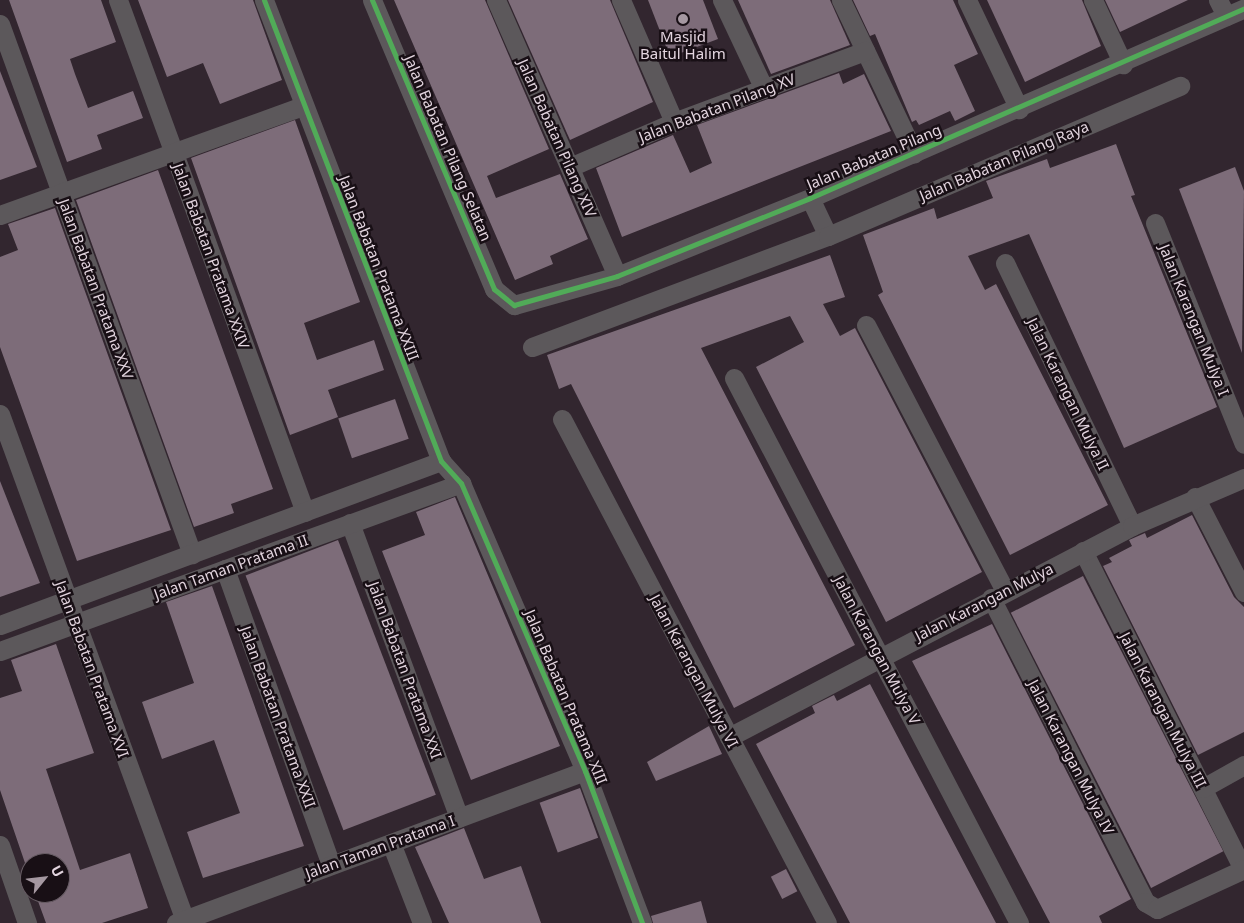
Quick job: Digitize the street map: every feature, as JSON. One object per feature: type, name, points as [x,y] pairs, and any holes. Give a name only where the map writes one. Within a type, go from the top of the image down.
[{"type":"street","name":"Jalan Babatan Pratama XXIV","points":[[118,0],[305,512]]},
{"type":"street","name":"Jalan Babatan Pratama XXIII","points":[[264,0],[302,106],[441,461],[462,482]]},
{"type":"street","name":"Jalan Babatan Pilang Selatan","points":[[372,0],[494,289],[506,303]]},
{"type":"street","name":"Jalan Babatan Pilang XIV","points":[[496,0],[618,276]]},
{"type":"street","points":[[621,0],[674,122]]},
{"type":"street","points":[[722,0],[764,89]]},
{"type":"street","points":[[841,0],[914,153]]},
{"type":"street","points":[[967,0],[1019,109]]},
{"type":"street","points":[[1092,0],[1123,64]]},
{"type":"street","name":"Jalan Babatan Pilang","points":[[506,303],[524,304],[618,276],[813,204],[914,153],[1123,64],[1222,8],[1244,8]]},
{"type":"street","name":"Jalan Babatan Pratama XXV","points":[[0,24],[192,554]]},
{"type":"street","name":"Jalan Babatan Pilang XV","points":[[570,167],[674,122],[865,51]]},
{"type":"street","name":"Jalan Babatan Pilang Raya","points":[[532,347],[826,232],[1180,86]]},
{"type":"street","points":[[0,215],[302,106]]},
{"type":"street","points":[[813,204],[826,232]]},
{"type":"street","name":"Jalan Karangan Mulya I","points":[[1156,223],[1244,444]]},
{"type":"street","name":"Jalan Karangan Mulya II","points":[[1005,263],[1132,526]]},
{"type":"street","name":"Jalan Karangan Mulya IV","points":[[866,325],[998,595],[1142,897],[1157,909],[1244,869]]},
{"type":"street","name":"Jalan Karangan Mulya V","points":[[734,378],[1019,923]]},
{"type":"street","name":"Jalan Babatan Pratama XVI","points":[[0,414],[182,922]]},
{"type":"street","name":"Jalan Karangan Mulya VI","points":[[562,418],[827,923]]},
{"type":"street","name":"Jalan Taman Pratama II","points":[[0,625],[441,461]]},
{"type":"street","name":"Jalan Karangan Mulya","points":[[729,737],[880,656],[1132,526],[1195,496],[1244,478]]},
{"type":"street","name":"Jalan Taman Pratama II","points":[[0,651],[462,482]]},
{"type":"street","name":"Jalan Babatan Pratama XIII","points":[[462,482],[585,771],[642,923]]},
{"type":"street","points":[[1195,496],[1244,592]]},
{"type":"street","name":"Jalan Babatan Pratama XXI","points":[[350,523],[459,818]]},
{"type":"street","name":"Jalan Karangan Mulya III","points":[[1083,551],[1244,869]]},
{"type":"street","name":"Jalan Babatan Pratama XXII","points":[[225,569],[331,865]]},
{"type":"street","points":[[1203,788],[1244,765]]},
{"type":"street","name":"Jalan Taman Pratama I","points":[[182,922],[585,771]]},
{"type":"street","points":[[390,843],[422,923]]},
{"type":"street","points":[[0,845],[27,923]]},
{"type":"building","points":[[9,0],[101,0],[116,42],[70,59],[75,74],[88,108],[133,91],[143,118],[97,135],[102,149],[67,162]]},
{"type":"building","points":[[138,0],[253,0],[282,80],[220,104],[203,63],[167,77]]},
{"type":"building","points":[[394,0],[485,0],[549,149],[487,176],[496,198],[560,174],[588,239],[550,256],[553,264],[515,280]]},
{"type":"building","points":[[508,0],[610,0],[653,102],[570,140]]},
{"type":"building","name":"Masjid Baitul Halim","points":[[648,0],[703,0],[718,39],[670,57]]},
{"type":"building","points":[[738,0],[830,0],[850,45],[771,74]]},
{"type":"building","points":[[853,0],[953,0],[978,54],[954,65],[975,111],[955,121],[950,111],[919,125],[916,120],[912,122],[875,34],[870,36]]},
{"type":"building","points":[[987,0],[1082,0],[1101,46],[1025,82]]},
{"type":"building","points":[[1105,0],[1188,0],[1120,32]]},
{"type":"building","points":[[0,71],[37,167],[0,180]]},
{"type":"building","points":[[839,73],[843,84],[864,74],[891,131],[622,237],[596,168],[673,135],[690,173],[712,163],[697,125]]},
{"type":"building","points":[[295,120],[360,302],[304,323],[317,360],[374,340],[384,370],[328,390],[338,417],[290,435],[191,158]]},
{"type":"building","points":[[1116,144],[1135,195],[1131,196],[1217,407],[1124,448],[1029,234],[968,256],[985,290],[996,284],[1108,505],[1010,555],[878,295],[883,292],[863,235],[934,208],[937,219],[993,198],[986,181],[1047,159],[1050,168]]},
{"type":"building","points":[[1235,167],[1244,191],[1242,353],[1179,189]]},
{"type":"building","points":[[158,170],[273,489],[231,504],[234,513],[194,527],[76,200]]},
{"type":"building","points":[[55,208],[171,530],[77,561],[0,347],[0,257],[18,250],[8,224]]},
{"type":"building","points":[[830,255],[845,297],[823,304],[840,336],[855,328],[982,572],[886,622],[756,367],[804,342],[790,316],[701,348],[855,645],[734,708],[571,384],[559,389],[547,355]]},
{"type":"building","points":[[395,399],[409,439],[352,458],[338,419]]},
{"type":"building","points":[[0,481],[40,583],[0,597]]},
{"type":"building","points":[[455,497],[560,746],[471,780],[382,551],[425,535],[416,512]]},
{"type":"building","points":[[1192,515],[1234,597],[1244,607],[1244,732],[1198,755],[1103,566],[1112,562],[1109,558],[1132,546],[1129,540],[1145,533],[1147,538]]},
{"type":"building","points":[[338,540],[436,795],[343,830],[246,575]]},
{"type":"building","points":[[1083,576],[1223,851],[1151,888],[1011,613]]},
{"type":"building","points":[[212,586],[304,846],[203,878],[187,832],[240,813],[214,740],[162,759],[142,702],[194,683],[166,602]]},
{"type":"building","points":[[992,624],[1131,899],[1099,916],[1102,923],[1050,923],[912,661]]},
{"type":"building","points":[[56,644],[94,753],[46,769],[80,870],[130,853],[148,908],[102,923],[46,923],[39,903],[70,903],[70,853],[22,853],[0,790],[0,698],[22,691],[11,660]]},
{"type":"building","points":[[870,684],[996,923],[850,923],[756,744],[815,713],[812,706],[834,695],[837,701]]},
{"type":"building","points":[[709,726],[722,754],[656,781],[647,762]]},
{"type":"building","points":[[580,788],[598,838],[558,853],[540,803]]},
{"type":"building","points":[[464,828],[484,879],[521,866],[541,923],[449,923],[415,847]]},
{"type":"building","points":[[786,869],[797,891],[782,899],[771,877]]},
{"type":"building","points":[[701,901],[707,923],[653,923],[651,916]]},
{"type":"cycle path","points":[[264,0],[441,461],[461,483],[585,771],[642,923]]},
{"type":"cycle path","points":[[372,0],[494,289],[514,305],[617,276],[810,198],[1244,8]]},
{"type":"place","name":"Masjid Baitul Halim","points":[[683,19]]}]
